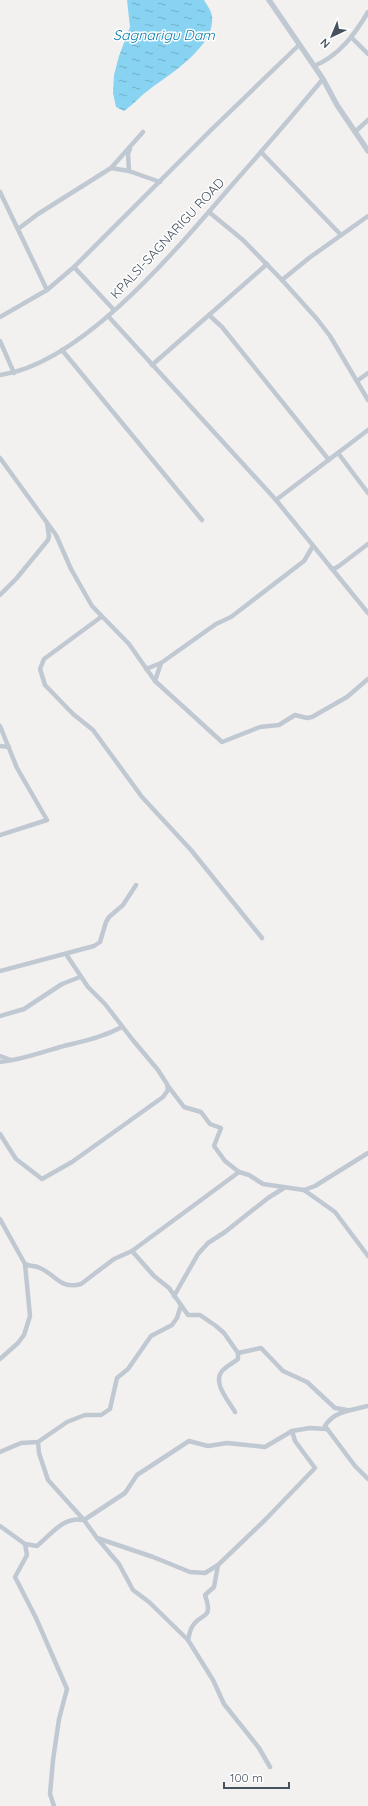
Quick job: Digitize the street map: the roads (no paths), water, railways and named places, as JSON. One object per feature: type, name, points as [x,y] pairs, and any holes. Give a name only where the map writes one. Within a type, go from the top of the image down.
[{"type":"street","points":[[269,0],[323,79],[337,104],[368,151]]},
{"type":"street","points":[[314,66],[326,61],[352,38],[368,12]]},
{"type":"street","points":[[352,38],[368,54]]},
{"type":"street","points":[[0,317],[47,290],[74,267],[299,45]]},
{"type":"street","name":"KPALSI-SAGNARIGU ROAD","points":[[0,375],[14,373],[36,364],[62,350],[108,316],[167,257],[209,212],[323,79]]},
{"type":"street","points":[[355,132],[368,120]]},
{"type":"street","points":[[18,229],[38,214],[111,168],[143,132]]},
{"type":"street","points":[[129,171],[128,154],[131,146]]},
{"type":"street","points":[[261,152],[341,235]]},
{"type":"street","points":[[111,168],[129,171],[160,182]]},
{"type":"street","points":[[0,192],[1,198],[18,229],[47,290]]},
{"type":"street","points":[[209,212],[243,240],[267,264],[330,336],[368,400]]},
{"type":"street","points":[[282,280],[309,258],[368,216]]},
{"type":"street","points":[[152,365],[267,264]]},
{"type":"street","points":[[74,267],[114,310]]},
{"type":"street","points":[[209,315],[222,327],[329,460]]},
{"type":"street","points":[[108,316],[276,500],[368,613]]},
{"type":"street","points":[[0,341],[14,373]]},
{"type":"street","points":[[62,350],[202,520]]},
{"type":"street","points":[[357,380],[368,373]]},
{"type":"street","points":[[276,500],[368,430]]},
{"type":"street","points":[[338,453],[368,494]]},
{"type":"street","points":[[0,458],[46,519],[56,535],[92,606],[101,617],[129,644],[155,681],[222,742],[260,727],[278,725],[295,715],[307,718],[312,717],[347,697],[368,679]]},
{"type":"street","points":[[0,595],[16,580],[48,540],[49,536],[46,519]]},
{"type":"street","points":[[331,568],[334,569],[339,566],[368,544]]},
{"type":"street","points":[[146,669],[160,663],[216,624],[231,617],[304,561],[313,546]]},
{"type":"street","points":[[101,617],[44,659],[40,669],[45,685],[73,714],[93,730],[142,797],[191,850],[262,938]]},
{"type":"street","points":[[155,681],[160,663]]},
{"type":"street","points":[[0,726],[17,768],[47,820],[0,835]]},
{"type":"street","points":[[0,746],[9,747]]},
{"type":"street","points":[[0,971],[94,946],[100,942],[106,922],[123,905],[136,885]]},
{"type":"street","points":[[66,954],[80,977],[105,1004],[158,1070],[184,1107],[201,1112],[210,1124],[221,1128],[214,1146],[225,1161],[239,1172],[249,1175],[263,1184],[304,1190],[315,1186],[368,1153]]},
{"type":"street","points":[[0,1016],[24,1009],[62,984],[80,977]]},
{"type":"street","points":[[0,1062],[14,1061],[56,1048],[106,1036],[122,1027]]},
{"type":"street","points":[[0,1056],[14,1061]]},
{"type":"street","points":[[0,1134],[16,1159],[42,1179],[72,1162],[163,1097],[168,1090],[168,1084]]},
{"type":"street","points":[[25,1264],[39,1267],[62,1284],[75,1286],[81,1284],[100,1272],[114,1259],[132,1251],[239,1172]]},
{"type":"street","points":[[174,1296],[198,1254],[208,1243],[240,1221],[268,1198],[284,1188]]},
{"type":"street","points":[[304,1190],[335,1212],[368,1256]]},
{"type":"street","points":[[0,1219],[25,1264],[30,1316],[24,1335],[18,1343],[0,1359]]},
{"type":"street","points":[[132,1251],[154,1276],[169,1288],[188,1315],[200,1315],[216,1326],[224,1333],[238,1353],[238,1359],[222,1370],[219,1376],[219,1384],[235,1412]]},
{"type":"street","points":[[0,1452],[20,1443],[38,1442],[67,1422],[85,1415],[100,1415],[110,1408],[117,1378],[128,1369],[150,1336],[172,1325],[177,1318],[181,1305]]},
{"type":"street","points":[[238,1353],[261,1348],[283,1371],[307,1382],[335,1408],[347,1410]]},
{"type":"street","points":[[368,1406],[347,1410],[334,1416],[325,1426],[355,1466],[368,1479]]},
{"type":"street","points":[[2,1528],[25,1544],[37,1546],[66,1521],[75,1518],[84,1520],[125,1492],[137,1475],[189,1441],[208,1446],[227,1443],[265,1447],[292,1431],[310,1428],[326,1429]]},
{"type":"street","points":[[97,1538],[153,1557],[190,1572],[205,1573],[218,1565],[265,1520],[315,1468],[295,1441],[292,1431]]},
{"type":"street","points":[[38,1442],[39,1453],[48,1480],[84,1520],[119,1564],[133,1590],[150,1602],[188,1640],[213,1680],[224,1704],[259,1748],[270,1767]]},
{"type":"street","points":[[25,1544],[27,1555],[15,1577],[36,1618],[67,1690],[59,1719],[53,1760],[50,1794],[54,1806]]},
{"type":"street","points":[[188,1640],[192,1626],[207,1614],[209,1607],[205,1595],[214,1587],[218,1565]]},
{"type":"water","name":"Sagnarigu Dam","points":[[127,0],[204,0],[212,16],[211,27],[207,38],[190,58],[124,111],[116,107],[113,93],[114,75],[119,56],[130,27]]}]
